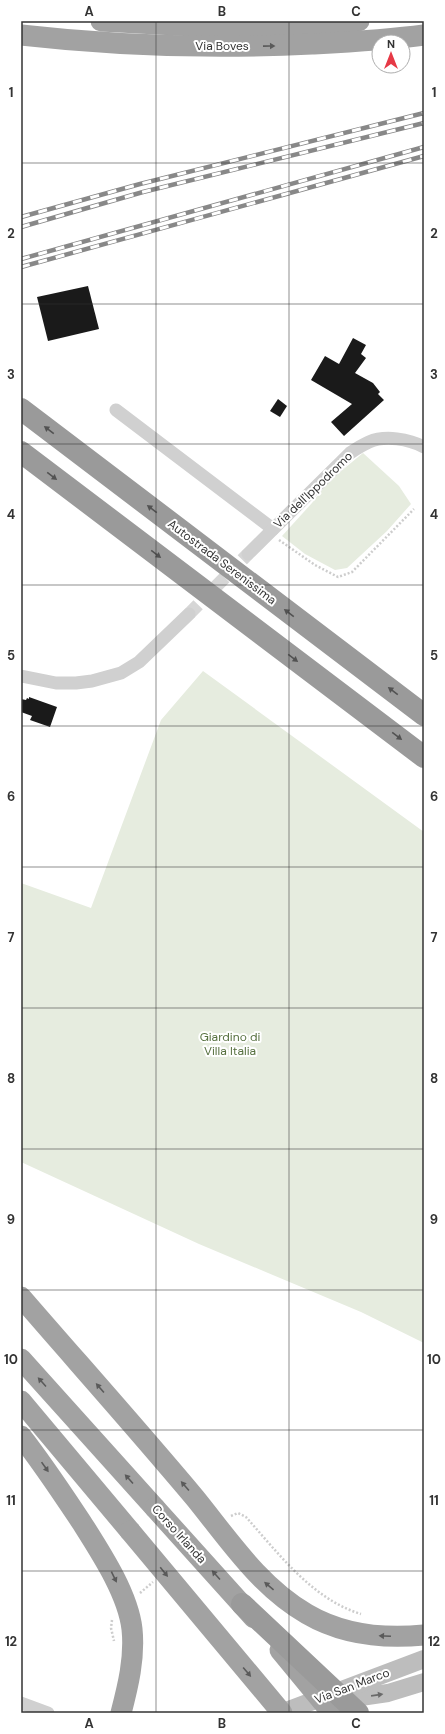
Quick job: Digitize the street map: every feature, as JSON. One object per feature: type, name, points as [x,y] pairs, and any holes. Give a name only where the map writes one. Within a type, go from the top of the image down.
[{"type":"highway","name":"Via Boves","points":[[101,21],[249,29],[359,21]]},
{"type":"highway","name":"Via Boves","points":[[21,35],[123,44],[168,46],[274,46],[424,35]]},
{"type":"highway","points":[[21,47],[104,56],[168,46]]},
{"type":"highway","name":"Autostrada Serenissima","points":[[21,409],[424,715]]},
{"type":"highway","points":[[21,452],[424,757]]},
{"type":"highway","points":[[21,1297],[195,1498],[235,1549],[264,1582],[308,1615],[331,1625],[357,1633],[383,1637],[424,1635]]},
{"type":"highway","name":"Corso Irlanda","points":[[21,1359],[242,1604],[332,1713]]},
{"type":"highway","points":[[21,1401],[130,1531],[286,1711]]},
{"type":"highway","points":[[21,1436],[45,1466],[105,1560],[122,1596],[132,1628],[132,1654],[129,1683],[120,1713]]},
{"type":"highway","points":[[242,1604],[358,1713]]},
{"type":"main road","name":"Via San Marco","points":[[286,1711],[424,1659]]},
{"type":"main road","points":[[286,1711],[388,1693],[424,1682]]},
{"type":"street","points":[[116,410],[272,530]]},
{"type":"street","name":"Via dell'Ippodromo","points":[[248,554],[350,452],[370,441],[394,438],[424,447]]},
{"type":"street","points":[[21,676],[56,683],[76,683],[108,677],[122,664],[147,646],[159,641],[189,614]]},
{"type":"street","points":[[21,1703],[48,1713]]},
{"type":"path","name":"Via dell'Ippodromo","points":[[272,530],[285,545],[315,565],[338,577],[352,572],[414,509]]},
{"type":"path","points":[[226,1519],[229,1516],[238,1513],[246,1518],[309,1584],[326,1598],[352,1612],[366,1616]]},
{"type":"green space","points":[[363,453],[399,486],[411,504],[387,531],[347,568],[335,570],[305,554],[282,536],[312,503],[329,481]]},
{"type":"green space","name":"Giardino di Villa Italia","points":[[203,671],[424,832],[424,1343],[361,1312],[199,1244],[21,1162],[21,883],[91,908],[161,720]]},
{"type":"building","points":[[88,286],[99,329],[48,341],[37,297]]},
{"type":"building","points":[[353,338],[366,345],[361,354],[366,358],[355,373],[373,383],[380,392],[378,394],[384,400],[344,436],[331,422],[352,404],[311,380],[325,356],[339,364]]},
{"type":"building","points":[[278,399],[287,406],[280,417],[270,411]]},
{"type":"building","points":[[29,697],[57,707],[50,727],[30,720],[32,716],[21,712],[21,699],[26,700],[27,698],[29,699]]},
{"type":"tunnel","points":[[189,614],[248,554]]},
{"type":"railway","points":[[21,217],[140,184],[424,113]]},
{"type":"railway","points":[[21,227],[143,192],[424,123]]},
{"type":"railway","points":[[21,259],[424,147]]},
{"type":"railway","points":[[21,267],[424,156]]}]
